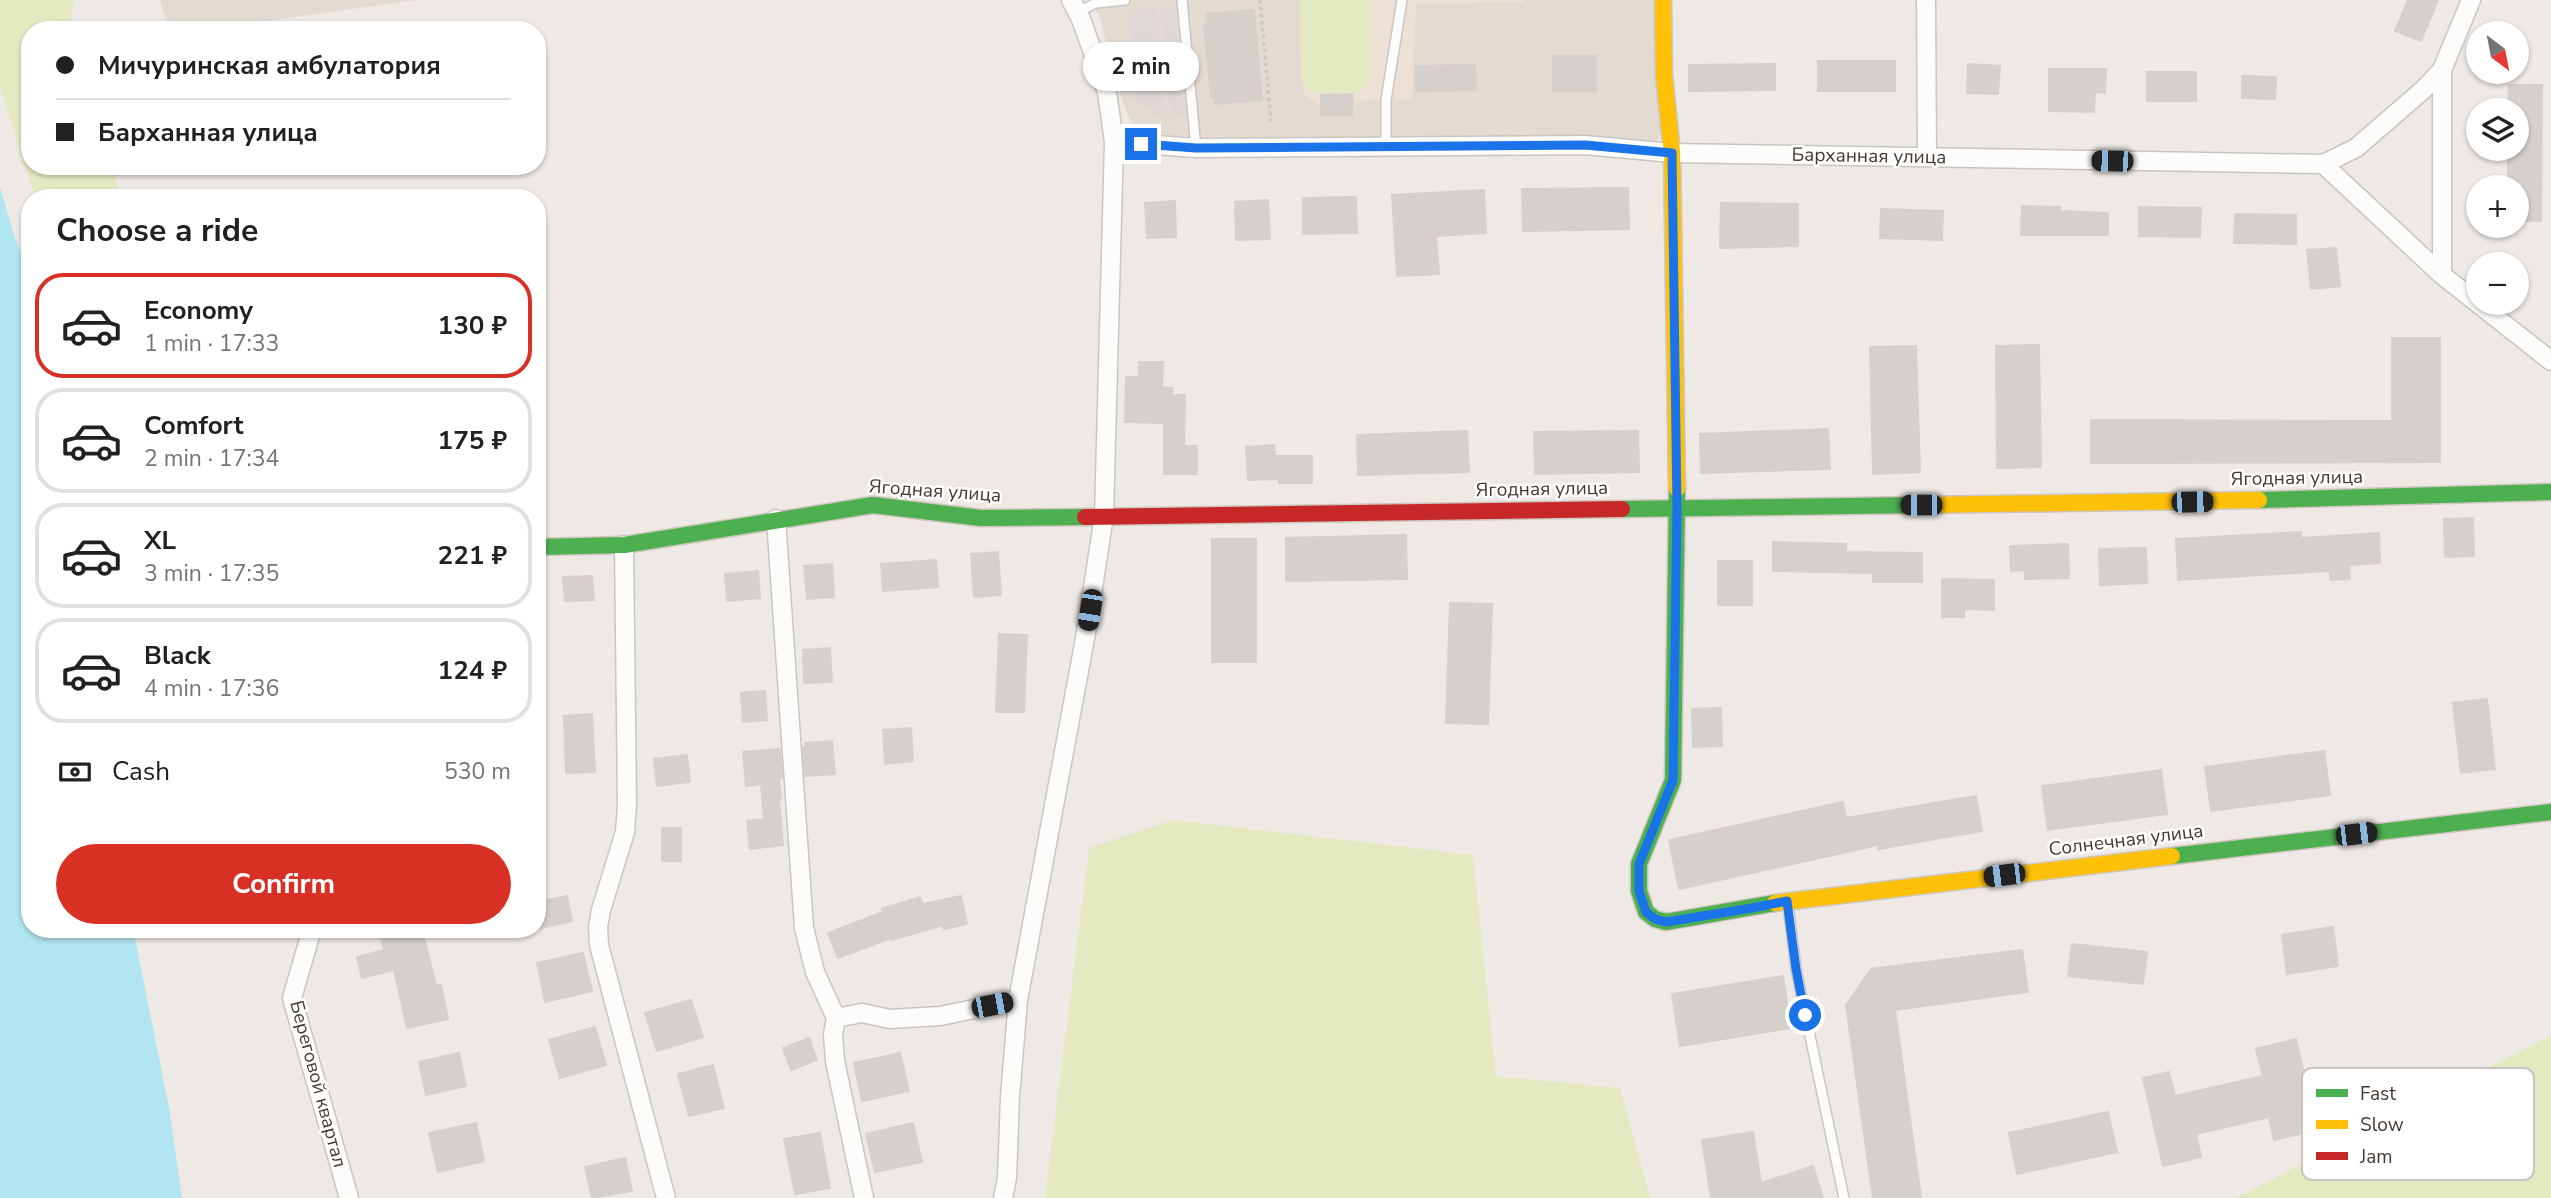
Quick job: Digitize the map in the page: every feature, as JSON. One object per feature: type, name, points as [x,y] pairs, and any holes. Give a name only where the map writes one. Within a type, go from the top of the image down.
[{"type":"street","points":[[1663,0],[1664,75],[1672,153],[1677,508]]},
{"type":"street","points":[[1926,0],[1927,157]]},
{"type":"street","points":[[2471,0],[2442,70],[2356,148],[2323,164],[2442,275],[2551,361]]},
{"type":"street","points":[[1003,1198],[1018,1000],[1086,634],[1104,516],[1114,142],[1107,92],[1074,6]]},
{"type":"street","points":[[2442,70],[2442,275]]},
{"type":"street","name":"Барханная улица","points":[[1114,142],[1196,148],[1585,145],[1672,153],[2323,164]]},
{"type":"street","name":"Ягодная улица","points":[[546,547],[624,545],[873,505],[981,518],[2165,502],[2551,492]]},
{"type":"street","name":"Солнечная улица","points":[[1677,508],[1673,780],[1639,864],[1639,891],[1646,912],[1655,919],[1666,922],[1787,901],[2551,812]]},
{"type":"street","points":[[776,519],[804,928],[815,972],[836,1018],[833,1034],[835,1060],[864,1198]]},
{"type":"street","points":[[624,545],[627,805],[625,832],[598,927],[599,945],[666,1198]]},
{"type":"street","name":"Береговой квартал","points":[[309,938],[292,998],[349,1198]]},
{"type":"street","points":[[836,1018],[862,1013],[890,1019],[940,1016],[1018,1000]]},
{"type":"lane","points":[[1074,6],[1125,0]]},
{"type":"lane","points":[[1182,0],[1196,148]]},
{"type":"lane","points":[[1386,147],[1386,100],[1402,0]]},
{"type":"lane","points":[[1787,901],[1796,969],[1844,1198]]},
{"type":"path","points":[[1260,0],[1271,124]]},
{"type":"shaded area","points":[[160,0],[416,0],[266,21],[166,21]]},
{"type":"shaded area","points":[[1092,0],[1661,0],[1662,131],[1658,140],[1646,144],[1164,136],[1140,131],[1129,118],[1122,99],[1100,18]]},
{"type":"shaded area","points":[[1300,0],[1525,2],[1416,4],[1412,99],[1352,101],[1351,94],[1321,95],[1321,105],[1304,95],[1305,87],[1301,78]]},
{"type":"shaded area","points":[[1174,6],[1184,116],[1171,117],[1160,7]]},
{"type":"shaded area","points":[[1157,7],[1167,117],[1162,118],[1136,102],[1128,10]]},
{"type":"green space","points":[[0,0],[74,0],[72,21],[21,21],[21,153],[0,86]]},
{"type":"green space","points":[[1300,0],[1369,0],[1370,77],[1361,91],[1310,92],[1304,86],[1301,78]]},
{"type":"green space","points":[[28,175],[116,175],[118,189],[32,189]]},
{"type":"green space","points":[[1173,820],[1473,855],[1496,1076],[1620,1088],[1650,1198],[1045,1198],[1089,848]]},
{"type":"green space","points":[[2551,1035],[2551,1198],[2231,1198],[2302,1164],[2302,1180],[2534,1180],[2534,1068],[2487,1068]]},
{"type":"water","points":[[0,187],[21,253],[21,938],[135,938],[169,1108],[182,1198],[0,1198]]},
{"type":"building","points":[[2408,0],[2438,0],[2421,41],[2395,31]]},
{"type":"building","points":[[1254,10],[1262,100],[1215,104],[1215,97],[1211,97],[1204,25],[1208,24],[1207,14]]},
{"type":"building","points":[[1553,56],[1596,56],[1596,91],[1553,91]]},
{"type":"building","points":[[1818,61],[1895,61],[1895,91],[1818,91]]},
{"type":"building","points":[[1775,64],[1775,90],[1689,91],[1689,65]]},
{"type":"building","points":[[1968,64],[2000,66],[1998,94],[1967,93]]},
{"type":"building","points":[[1475,65],[1476,90],[1416,91],[1416,66]]},
{"type":"building","points":[[2049,69],[2106,69],[2105,93],[2095,92],[2094,112],[2049,111]]},
{"type":"building","points":[[2147,72],[2196,72],[2196,101],[2147,101]]},
{"type":"building","points":[[2242,76],[2276,77],[2275,99],[2242,98]]},
{"type":"building","points":[[2509,85],[2542,85],[2541,221],[2529,221],[2529,175],[2508,175],[2508,161],[2529,161],[2529,98],[2508,98]]},
{"type":"building","points":[[1352,94],[1352,115],[1321,115],[1321,95]]},
{"type":"building","points":[[1628,188],[1629,229],[1523,231],[1522,189]]},
{"type":"building","points":[[1484,190],[1486,233],[1436,236],[1439,274],[1397,276],[1392,195]]},
{"type":"building","points":[[1356,197],[1357,233],[1303,234],[1303,198]]},
{"type":"building","points":[[1268,200],[1270,239],[1236,240],[1235,202]]},
{"type":"building","points":[[1175,201],[1176,237],[1147,238],[1145,203]]},
{"type":"building","points":[[1721,203],[1798,204],[1798,246],[1720,248]]},
{"type":"building","points":[[2022,206],[2108,213],[2108,235],[2021,235]]},
{"type":"building","points":[[2139,207],[2201,208],[2200,237],[2139,236]]},
{"type":"building","points":[[1881,209],[1943,211],[1942,240],[1880,238]]},
{"type":"building","points":[[2235,214],[2296,215],[2296,244],[2234,243]]},
{"type":"building","points":[[2336,248],[2340,286],[2311,289],[2307,250]]},
{"type":"building","points":[[2392,338],[2440,338],[2440,462],[2091,463],[2091,420],[2392,421]]},
{"type":"building","points":[[2039,345],[2041,467],[1997,468],[1996,346]]},
{"type":"building","points":[[1916,346],[1920,472],[1873,474],[1870,347]]},
{"type":"building","points":[[1139,362],[1163,362],[1162,387],[1172,388],[1172,395],[1185,395],[1184,446],[1197,446],[1197,474],[1164,474],[1164,423],[1125,422],[1126,377],[1139,377]]},
{"type":"building","points":[[1828,429],[1830,469],[1701,473],[1700,434]]},
{"type":"building","points":[[1467,431],[1469,472],[1358,475],[1357,435]]},
{"type":"building","points":[[1638,431],[1639,472],[1535,474],[1534,432]]},
{"type":"building","points":[[1274,445],[1275,456],[1312,456],[1312,483],[1279,483],[1279,479],[1248,480],[1246,447]]},
{"type":"building","points":[[2473,518],[2474,556],[2445,557],[2444,519]]},
{"type":"building","points":[[2301,532],[2301,538],[2379,533],[2380,563],[2349,565],[2350,579],[2330,580],[2330,571],[2178,580],[2176,539]]},
{"type":"building","points":[[1406,535],[1407,579],[1286,581],[1286,538]]},
{"type":"building","points":[[1212,539],[1256,539],[1256,662],[1212,662]]},
{"type":"building","points":[[1773,542],[1846,544],[1846,552],[1922,553],[1922,582],[1873,582],[1873,573],[1773,571]]},
{"type":"building","points":[[2068,544],[2069,578],[2025,579],[2025,570],[2011,571],[2010,546]]},
{"type":"building","points":[[2146,548],[2147,583],[2100,585],[2099,549]]},
{"type":"building","points":[[998,552],[1001,595],[974,597],[971,554]]},
{"type":"building","points":[[936,560],[938,587],[883,591],[881,564]]},
{"type":"building","points":[[1718,561],[1752,561],[1752,605],[1718,605]]},
{"type":"building","points":[[832,564],[834,597],[807,599],[804,566]]},
{"type":"building","points":[[758,571],[760,598],[727,601],[725,574]]},
{"type":"building","points":[[592,576],[594,600],[565,601],[563,577]]},
{"type":"building","points":[[1942,579],[1994,580],[1994,610],[1964,609],[1964,617],[1942,617]]},
{"type":"building","points":[[1450,603],[1492,604],[1488,724],[1446,723]]},
{"type":"building","points":[[999,634],[1027,635],[1024,712],[996,712]]},
{"type":"building","points":[[830,648],[832,682],[804,683],[803,650]]},
{"type":"building","points":[[765,691],[767,720],[743,722],[741,693]]},
{"type":"building","points":[[2487,699],[2495,769],[2461,773],[2453,703]]},
{"type":"building","points":[[1721,708],[1722,746],[1693,747],[1692,709]]},
{"type":"building","points":[[592,714],[595,772],[566,773],[564,716]]},
{"type":"building","points":[[911,728],[913,761],[885,764],[883,730]]},
{"type":"building","points":[[832,741],[835,774],[805,776],[805,743]]},
{"type":"building","points":[[780,749],[782,778],[779,778],[779,800],[783,845],[750,849],[747,821],[764,819],[761,784],[746,786],[743,752]]},
{"type":"building","points":[[2324,751],[2330,795],[2211,811],[2205,767]]},
{"type":"building","points":[[687,755],[690,782],[657,786],[654,759]]},
{"type":"building","points":[[2161,770],[2167,814],[2048,830],[2042,786]]},
{"type":"building","points":[[1976,796],[1982,831],[1878,849],[1878,845],[1679,889],[1669,840],[1843,802],[1846,818]]},
{"type":"building","points":[[662,828],[681,828],[681,861],[662,861]]},
{"type":"building","points":[[567,896],[572,921],[546,927],[546,900]]},
{"type":"building","points":[[961,896],[967,924],[944,929],[943,925],[892,940],[891,938],[838,958],[828,933],[883,912],[882,909],[920,897],[923,904]]},
{"type":"building","points":[[2333,927],[2338,966],[2287,974],[2282,935]]},
{"type":"building","points":[[381,938],[424,938],[436,986],[441,985],[448,1019],[407,1028],[394,970],[362,978],[357,957],[384,950]]},
{"type":"building","points":[[2072,944],[2147,952],[2143,984],[2068,976]]},
{"type":"building","points":[[2022,950],[2028,992],[1895,1010],[1921,1198],[1873,1198],[1846,1005],[1871,969]]},
{"type":"building","points":[[583,953],[592,991],[545,1002],[537,963]]},
{"type":"building","points":[[1783,976],[1791,1028],[1680,1046],[1672,994]]},
{"type":"building","points":[[691,1000],[703,1037],[657,1051],[645,1013]]},
{"type":"building","points":[[595,1027],[606,1065],[560,1078],[549,1040]]},
{"type":"building","points":[[809,1038],[817,1060],[791,1070],[783,1048]]},
{"type":"building","points":[[2296,1039],[2303,1068],[2302,1133],[2274,1140],[2269,1117],[2196,1134],[2201,1157],[2163,1166],[2143,1078],[2169,1072],[2175,1096],[2263,1076],[2256,1049]]},
{"type":"building","points":[[459,1053],[466,1086],[426,1095],[419,1062]]},
{"type":"building","points":[[900,1053],[909,1091],[862,1101],[854,1063]]},
{"type":"building","points":[[713,1065],[724,1108],[689,1116],[678,1074]]},
{"type":"building","points":[[2108,1112],[2117,1152],[2017,1174],[2009,1133]]},
{"type":"building","points":[[476,1123],[484,1161],[438,1172],[429,1133]]},
{"type":"building","points":[[913,1123],[922,1162],[875,1172],[866,1134]]},
{"type":"building","points":[[1753,1132],[1761,1183],[1813,1166],[1823,1198],[1711,1198],[1702,1140]]},
{"type":"building","points":[[820,1133],[830,1188],[795,1194],[784,1139]]},
{"type":"building","points":[[625,1158],[632,1191],[592,1198],[585,1167]]},
{"type":"traffic: fast","points":[[1677,489],[1673,780],[1639,864],[1639,891],[1646,912],[1655,919],[1666,922],[1775,903]]},
{"type":"traffic: fast","points":[[2259,500],[2551,492]]},
{"type":"traffic: fast","points":[[546,547],[624,545],[873,505],[981,518],[1085,517]]},
{"type":"traffic: fast","points":[[1622,509],[1923,505]]},
{"type":"traffic: fast","points":[[2172,856],[2551,812]]},
{"type":"traffic: slow","points":[[1663,0],[1664,75],[1672,153],[1677,489]]},
{"type":"traffic: slow","points":[[1923,505],[2259,500]]},
{"type":"traffic: slow","points":[[1775,903],[2172,856]]},
{"type":"traffic: jam","points":[[1085,517],[1622,509]]},
{"type":"route","points":[[1141,144],[1196,148],[1585,145],[1672,153],[1677,508],[1673,780],[1639,864],[1639,891],[1646,912],[1655,919],[1666,922],[1787,901],[1805,1015]]}]
